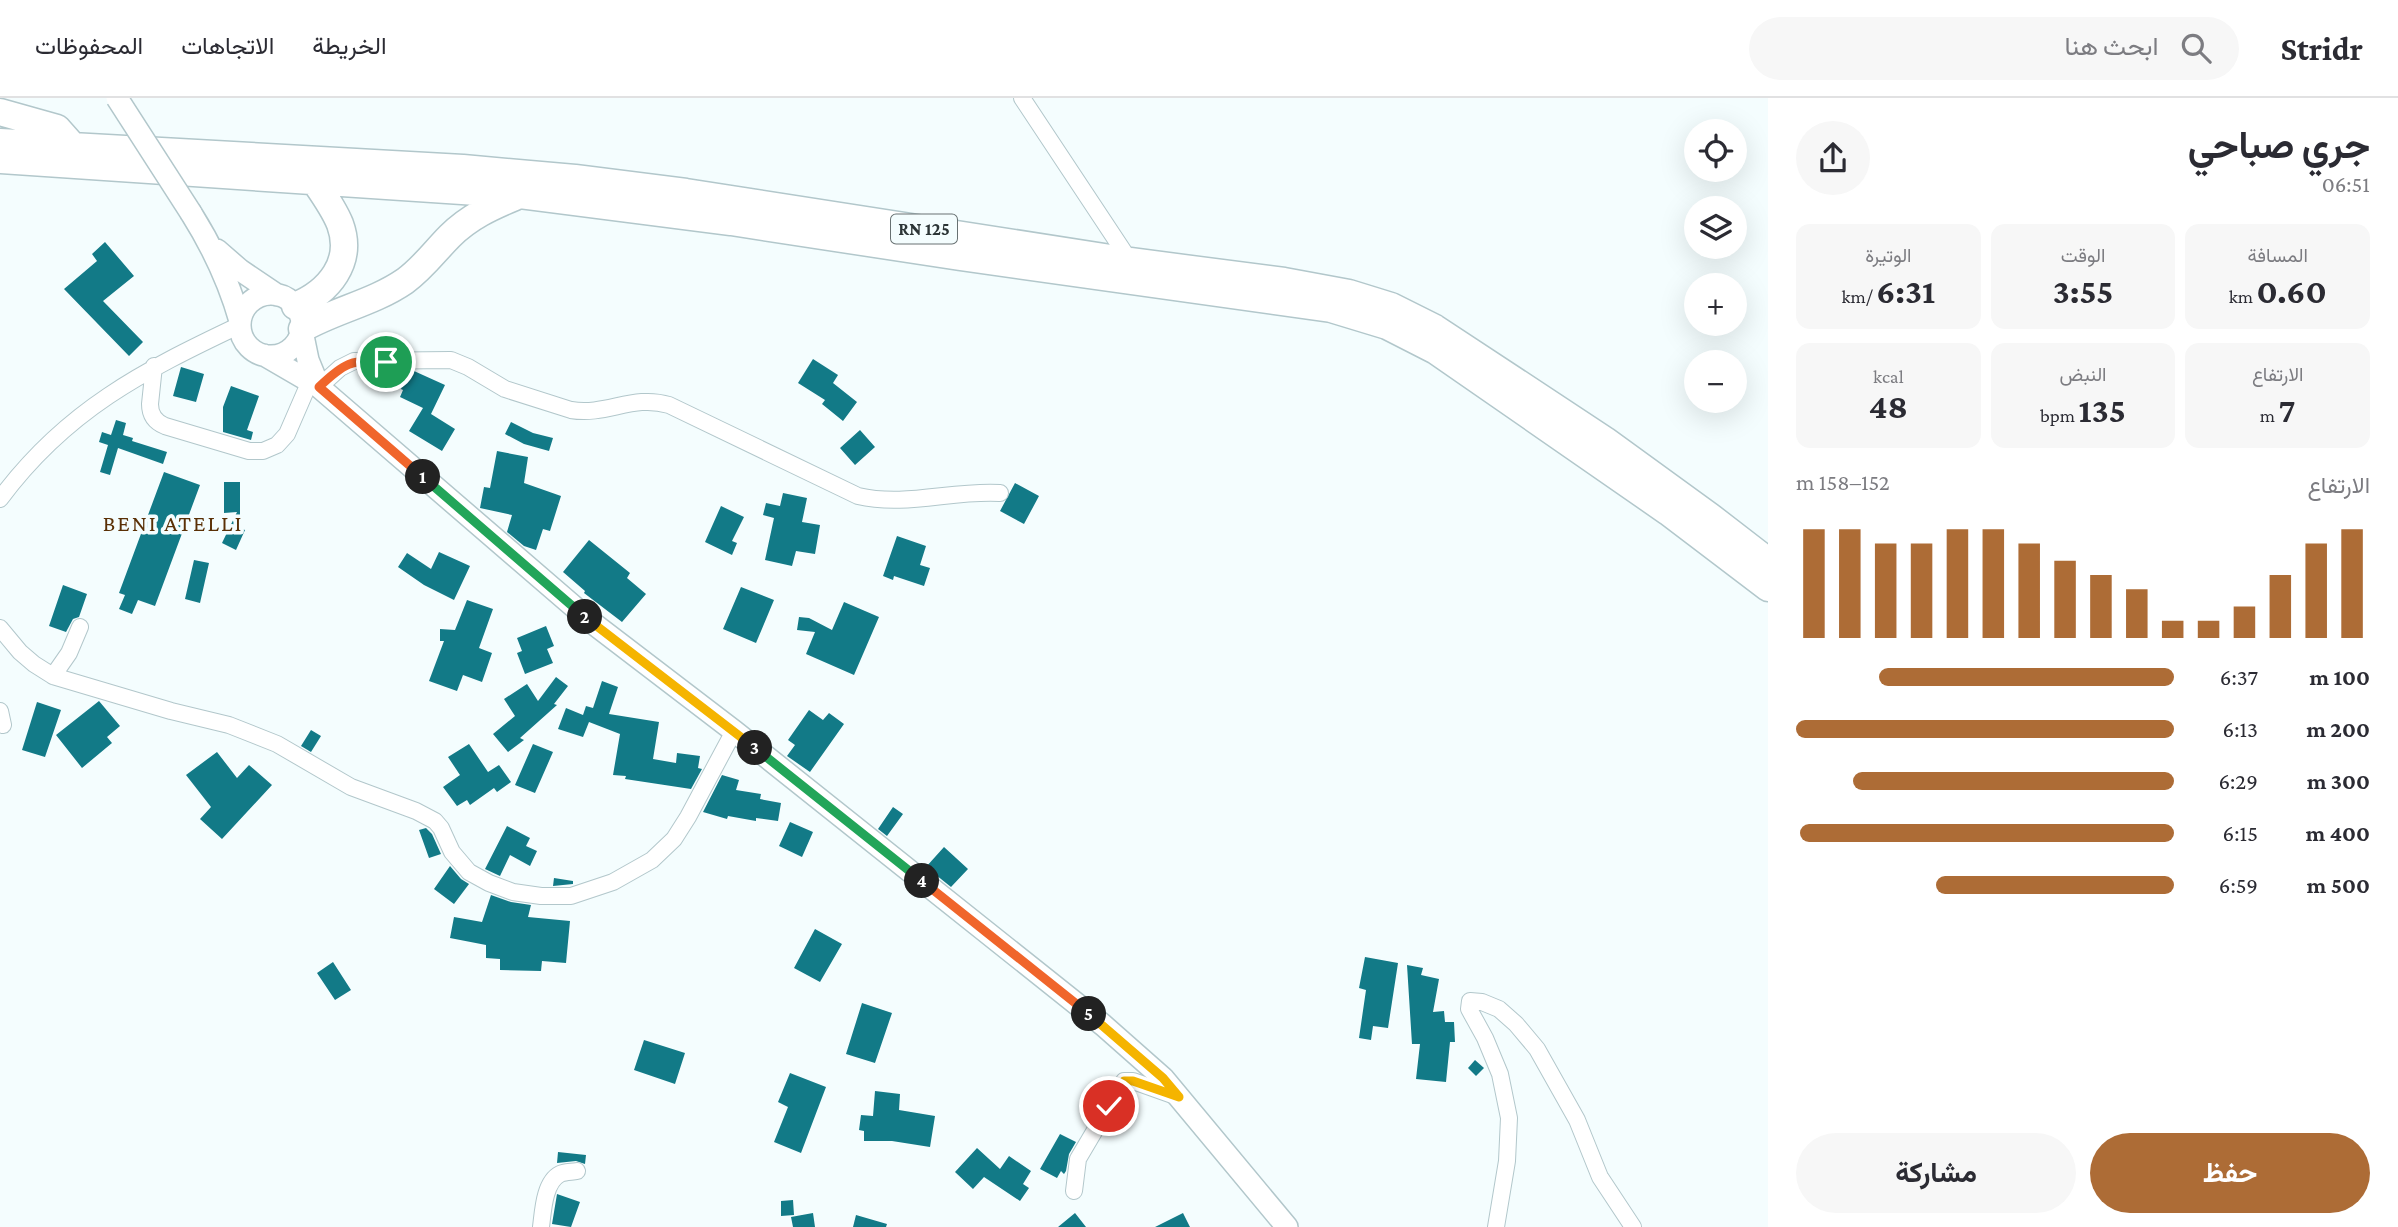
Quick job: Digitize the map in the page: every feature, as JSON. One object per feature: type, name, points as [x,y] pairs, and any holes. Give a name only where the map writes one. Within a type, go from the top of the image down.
[{"type":"highway","points":[[0,112],[57,128],[73,146]]},
{"type":"highway","name":"RN 125","points":[[0,142],[463,168],[575,178],[686,192],[1327,289],[1370,299],[1435,328],[1605,440],[1768,561]]},
{"type":"highway","points":[[0,160],[520,195],[731,222],[1331,309],[1387,326],[1436,351],[1668,512],[1768,588]]},
{"type":"highway","points":[[294,315],[333,280],[342,260],[341,226],[315,181]]},
{"type":"highway","points":[[294,315],[334,312],[395,288],[419,270],[462,225],[491,206],[520,195]]},
{"type":"main road","points":[[117,98],[207,239],[223,271],[244,341],[256,353],[314,384],[631,654],[734,731],[1103,1025],[1163,1078],[1287,1227]]},
{"type":"main road","points":[[207,239],[294,315],[314,384]]},
{"type":"main road","points":[[240,323],[245,308],[262,295],[294,315]]},
{"type":"main road","points":[[264,355],[285,353],[296,344],[294,315]]},
{"type":"street","points":[[1022,98],[1130,261]]},
{"type":"street","points":[[0,499],[11,483],[90,406],[154,366],[240,323]]},
{"type":"street","points":[[154,366],[150,404],[155,420],[165,426],[249,451],[270,448],[282,440],[314,384],[354,361],[451,360],[505,389],[571,410],[604,411],[640,400],[669,405],[858,496],[906,501],[973,493],[1000,493]]},
{"type":"street","points":[[53,676],[69,653],[80,627]]},
{"type":"street","points":[[0,628],[20,652],[53,676],[171,711],[215,720],[277,744],[351,787],[416,811],[435,821],[452,852],[469,872],[513,892],[541,896],[570,896],[613,882],[652,860],[674,839],[688,817],[734,731]]},
{"type":"street","points":[[1496,1227],[1507,1161],[1509,1118],[1500,1074],[1469,1009],[1470,1001],[1482,1002],[1499,1009],[1537,1049],[1577,1120],[1600,1177],[1633,1227]]},
{"type":"street","points":[[1074,1191],[1078,1159],[1124,1081],[1133,1081],[1179,1097]]},
{"type":"street","points":[[541,1227],[545,1200],[552,1182],[559,1175],[577,1171]]},
{"type":"building","points":[[105,242],[134,276],[103,301],[143,342],[129,356],[64,289],[97,261],[92,254]]},
{"type":"building","points":[[813,359],[838,375],[833,383],[857,402],[843,421],[822,404],[825,400],[798,383]]},
{"type":"building","points":[[181,367],[204,374],[196,402],[173,396]]},
{"type":"building","points":[[406,371],[414,371],[445,385],[431,414],[455,429],[442,451],[409,431],[423,408],[400,397],[403,390],[399,385]]},
{"type":"building","points":[[231,386],[259,396],[247,430],[253,432],[251,440],[223,432],[223,407]]},
{"type":"building","points":[[116,420],[126,423],[123,435],[133,438],[132,441],[167,452],[163,464],[118,448],[110,475],[100,472],[108,445],[99,442],[102,432],[111,435]]},
{"type":"building","points":[[511,422],[533,433],[553,438],[549,451],[524,444],[505,434]]},
{"type":"building","points":[[860,430],[875,447],[855,465],[840,448]]},
{"type":"building","points":[[497,451],[528,457],[524,483],[561,496],[550,531],[543,529],[536,550],[524,546],[507,532],[512,515],[480,508],[484,487],[490,488]]},
{"type":"building","points":[[164,472],[200,485],[155,606],[138,600],[132,614],[119,609],[125,595],[119,593]]},
{"type":"building","points":[[224,482],[240,482],[240,528],[245,530],[236,550],[222,543],[237,512],[224,513]]},
{"type":"building","points":[[1015,483],[1039,496],[1024,524],[1000,511]]},
{"type":"building","points":[[783,493],[807,498],[802,522],[820,525],[815,554],[796,551],[792,566],[765,560],[774,518],[763,515],[766,503],[780,506]]},
{"type":"building","points":[[721,506],[744,517],[732,541],[737,543],[732,555],[705,542]]},
{"type":"building","points":[[897,536],[926,546],[920,565],[930,568],[924,586],[894,576],[893,580],[883,576]]},
{"type":"building","points":[[589,540],[630,573],[627,578],[646,594],[622,622],[584,593],[585,591],[563,572]]},
{"type":"building","points":[[439,552],[470,566],[454,600],[424,585],[398,567],[407,553],[431,569]]},
{"type":"building","points":[[194,560],[209,563],[200,603],[185,599]]},
{"type":"building","points":[[63,585],[87,594],[79,617],[73,619],[66,632],[49,626]]},
{"type":"building","points":[[741,587],[774,600],[756,643],[723,629]]},
{"type":"building","points":[[467,600],[493,609],[479,648],[492,653],[482,682],[463,675],[457,691],[429,681],[444,641],[440,641],[440,629],[455,630]]},
{"type":"building","points":[[844,602],[879,617],[854,675],[806,654],[815,632],[797,630],[799,617],[809,618],[832,630]]},
{"type":"building","points":[[546,626],[554,646],[547,649],[553,663],[525,674],[517,653],[522,651],[517,638]]},
{"type":"building","points":[[556,677],[568,686],[554,704],[557,705],[520,738],[524,740],[508,752],[493,734],[515,716],[504,699],[527,684],[538,701]]},
{"type":"building","points":[[602,681],[618,687],[609,714],[659,722],[653,759],[676,763],[677,753],[700,756],[698,768],[702,769],[691,789],[613,775],[620,734],[589,722],[583,737],[558,729],[566,708],[583,715],[586,706],[593,708]]},
{"type":"building","points":[[99,701],[120,726],[107,737],[112,743],[82,768],[56,735]]},
{"type":"building","points":[[37,702],[61,710],[45,757],[22,750]]},
{"type":"building","points":[[809,710],[823,720],[829,713],[844,724],[810,772],[787,756],[795,745],[788,740]]},
{"type":"building","points":[[311,730],[321,736],[311,752],[301,746]]},
{"type":"building","points":[[469,744],[488,772],[499,765],[511,782],[497,792],[494,788],[470,805],[467,800],[457,806],[443,787],[460,775],[448,757]]},
{"type":"building","points":[[533,744],[553,752],[535,793],[515,785]]},
{"type":"building","points":[[217,752],[237,778],[249,765],[272,785],[222,839],[200,819],[211,807],[186,775]]},
{"type":"building","points":[[722,775],[739,780],[736,790],[761,794],[760,799],[781,803],[778,821],[756,818],[756,821],[728,816],[727,819],[703,812]]},
{"type":"building","points":[[893,807],[903,814],[887,836],[878,829]]},
{"type":"building","points":[[790,822],[813,832],[802,857],[779,846]]},
{"type":"building","points":[[507,826],[530,838],[526,846],[537,851],[530,866],[510,855],[500,876],[485,869]]},
{"type":"building","points":[[426,828],[432,834],[441,854],[429,858],[419,830]]},
{"type":"building","points":[[944,847],[968,869],[951,887],[926,867]]},
{"type":"building","points":[[450,866],[469,884],[454,904],[434,889]]},
{"type":"building","points":[[554,878],[573,881],[573,884],[553,886]]},
{"type":"building","points":[[491,895],[531,905],[528,917],[570,921],[566,963],[542,961],[541,971],[500,970],[500,959],[486,958],[486,945],[450,938],[454,917],[482,922]]},
{"type":"building","points":[[815,929],[842,944],[820,982],[794,968]]},
{"type":"building","points":[[1365,957],[1398,963],[1388,1028],[1373,1026],[1371,1040],[1359,1038],[1366,990],[1359,988]]},
{"type":"building","points":[[333,962],[351,990],[335,1000],[317,973]]},
{"type":"building","points":[[1407,965],[1423,968],[1421,975],[1439,979],[1433,1012],[1444,1011],[1445,1022],[1454,1022],[1455,1042],[1450,1042],[1446,1082],[1416,1079],[1420,1044],[1412,1044]]},
{"type":"building","points":[[862,1003],[892,1013],[875,1063],[846,1054]]},
{"type":"building","points":[[644,1040],[685,1053],[675,1084],[634,1070]]},
{"type":"building","points":[[1475,1060],[1484,1068],[1476,1076],[1468,1068]]},
{"type":"building","points":[[790,1073],[826,1087],[801,1153],[774,1142],[788,1107],[778,1102]]},
{"type":"building","points":[[875,1091],[900,1094],[899,1110],[935,1116],[930,1147],[892,1141],[864,1141],[864,1131],[859,1130],[861,1115],[873,1116]]},
{"type":"building","points":[[1060,1134],[1076,1142],[1069,1154],[1066,1171],[1064,1174],[1061,1171],[1057,1178],[1040,1169]]},
{"type":"building","points":[[977,1148],[1000,1169],[1009,1156],[1031,1171],[1023,1184],[1029,1188],[1020,1201],[984,1177],[973,1189],[955,1172]]},
{"type":"building","points":[[558,1152],[586,1155],[585,1164],[576,1161],[557,1163]]},
{"type":"building","points":[[557,1194],[580,1202],[571,1227],[552,1224]]},
{"type":"building","points":[[793,1200],[794,1215],[781,1216],[781,1201]]},
{"type":"building","points":[[813,1213],[815,1227],[793,1227],[791,1217]]},
{"type":"building","points":[[1075,1213],[1086,1227],[1058,1227]]},
{"type":"building","points":[[1183,1213],[1190,1227],[1155,1227]]},
{"type":"building","points":[[856,1215],[887,1224],[886,1227],[853,1227]]},
{"type":"district","name":"BENI ATELLI","points":[[173,523]]},
{"type":"route","points":[[386,362],[354,361],[334,373],[319,387],[594,624],[734,731],[1103,1025],[1163,1078],[1179,1097],[1133,1081],[1124,1081],[1109,1106]]}]
